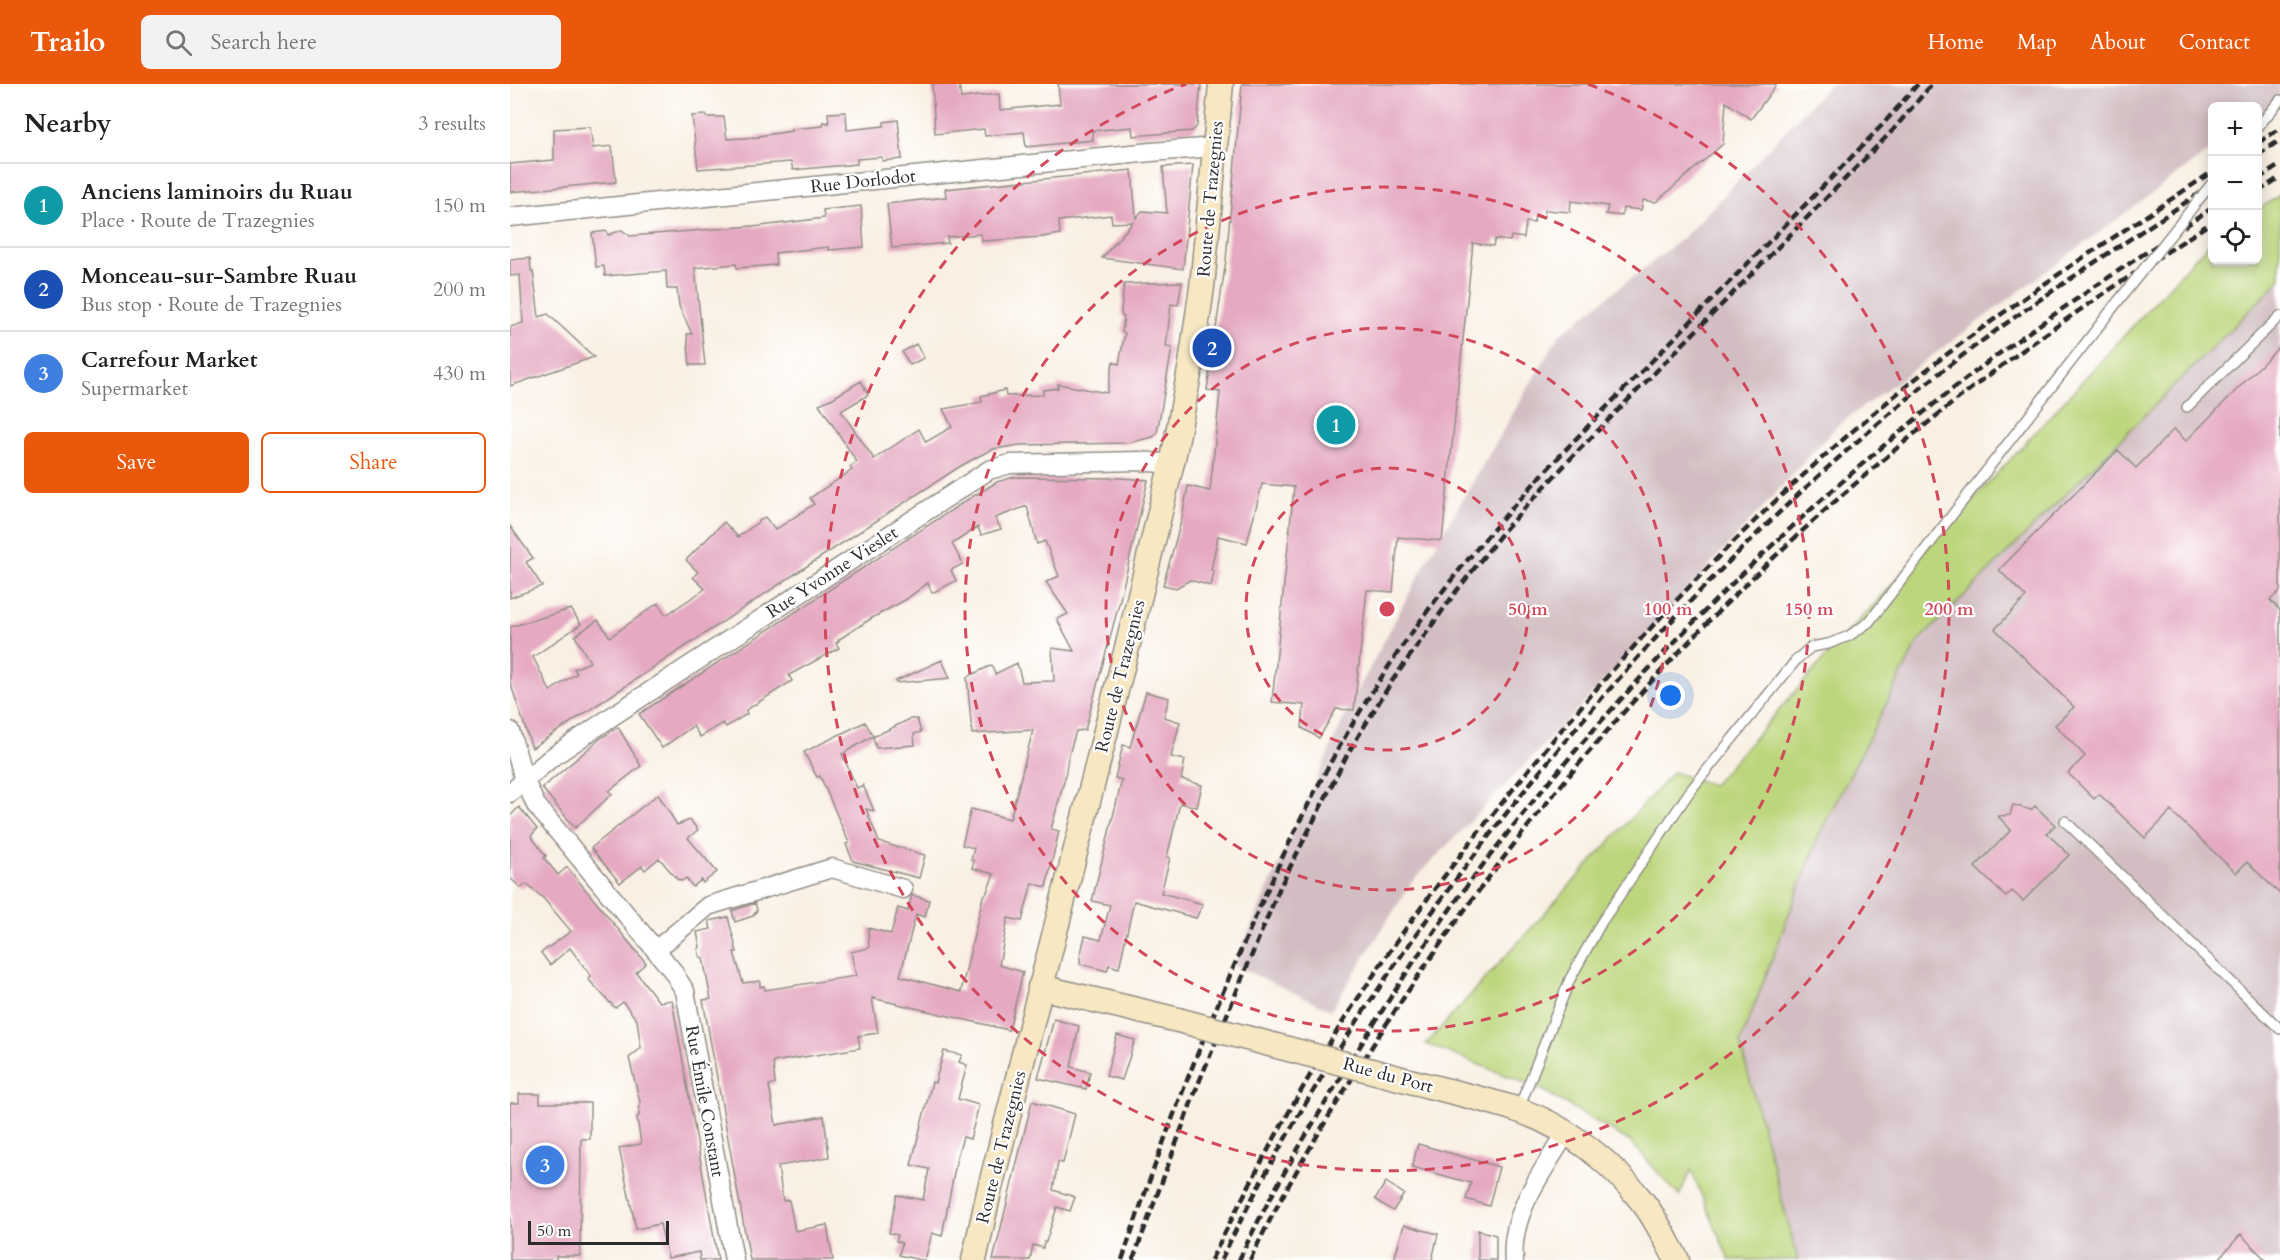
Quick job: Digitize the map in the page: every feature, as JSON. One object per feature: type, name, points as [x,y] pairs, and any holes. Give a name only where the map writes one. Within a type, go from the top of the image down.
[{"type":"main road","name":"Route de Trazegnies","points":[[974,1260],[988,1192],[1172,464],[1197,323],[1221,84]]},
{"type":"main road","name":"Rue du Port","points":[[1040,987],[1178,1020],[1518,1110],[1566,1133],[1586,1146],[1626,1182],[1646,1207],[1677,1260]]},
{"type":"street","name":"Rue Dorlodot","points":[[510,218],[1215,147]]},
{"type":"street","name":"Rue Yvonne Vieslet","points":[[510,793],[551,758],[614,715],[989,470],[1010,464],[1139,461],[1172,464]]},
{"type":"street","name":"Rue Émile Constant","points":[[510,731],[524,779],[536,806],[672,970],[685,991],[734,1260]]},
{"type":"street","points":[[656,951],[708,906],[832,868],[903,889]]},
{"type":"street","points":[[1514,1260],[1516,1226],[1533,1189],[1566,1133]]},
{"type":"lane","points":[[2262,121],[2280,100]]},
{"type":"lane","points":[[1518,1110],[1570,980],[1601,923],[1690,791],[1797,659],[1811,647],[1828,644],[1849,636],[1869,622],[2208,188]]},
{"type":"lane","points":[[2187,407],[2280,316]]},
{"type":"lane","points":[[2065,821],[2280,1029]]},
{"type":"shaded area","points":[[1830,84],[2280,84],[2280,103],[2262,115],[2262,102],[2208,102],[2208,152],[1837,426],[1585,702],[1412,882],[1331,1010],[1234,965],[1348,709],[1426,562],[1559,335],[1685,236]]},
{"type":"shaded area","points":[[2280,280],[2280,1260],[1798,1260],[1739,1038],[1820,833],[1918,642]]},
{"type":"green space","points":[[2280,195],[2280,280],[1918,642],[1820,833],[1740,1043],[1798,1260],[1729,1260],[1691,1170],[1679,1196],[1631,1142],[1541,1089],[1426,1044],[1673,772],[1713,785],[1846,634],[2208,244],[2208,264],[2262,264],[2262,207]]},
{"type":"building","points":[[932,84],[959,84],[961,98],[999,94],[1000,110],[1060,104],[1058,84],[1201,84],[1197,126],[1192,131],[1133,136],[1132,127],[1111,129],[1092,131],[1093,140],[1026,147],[1024,132],[985,136],[984,129],[935,134]]},
{"type":"building","points":[[1242,84],[1777,84],[1751,119],[1726,102],[1723,144],[1656,202],[1643,200],[1641,210],[1623,208],[1622,216],[1606,214],[1608,206],[1571,201],[1570,212],[1545,210],[1544,217],[1535,215],[1534,223],[1526,222],[1524,238],[1511,236],[1510,241],[1495,239],[1493,246],[1473,243],[1442,541],[1398,537],[1393,592],[1367,590],[1354,710],[1336,709],[1319,738],[1302,728],[1304,705],[1272,702],[1294,487],[1262,484],[1247,543],[1218,536],[1211,570],[1214,571],[1211,586],[1190,580],[1176,588],[1163,585],[1182,518],[1188,486],[1210,491],[1220,392],[1207,390],[1226,260]]},
{"type":"building","points":[[846,112],[847,130],[884,126],[884,122],[898,120],[902,159],[882,161],[882,157],[857,159],[857,164],[793,170],[791,162],[698,169],[692,116],[724,117],[727,139],[759,137],[791,131],[791,129],[823,126],[823,122],[829,123],[828,113]]},
{"type":"building","points":[[590,127],[593,148],[612,146],[616,182],[510,192],[510,164],[554,160],[554,129]]},
{"type":"building","points":[[1193,165],[1183,269],[1102,258],[1133,222],[1112,223],[1111,215],[1059,221],[1060,234],[1042,237],[982,241],[981,234],[947,237],[948,243],[892,248],[887,204],[946,197],[945,189],[1132,170],[1136,218],[1142,211],[1167,213],[1163,167]]},
{"type":"building","points":[[861,206],[864,247],[829,250],[828,247],[775,253],[776,265],[737,268],[736,264],[695,268],[705,365],[690,365],[687,334],[692,334],[679,306],[677,289],[667,289],[666,271],[605,276],[604,266],[596,267],[592,233],[607,231],[608,235],[622,230],[630,236],[753,227],[824,218],[823,210]]},
{"type":"building","points":[[530,258],[539,317],[548,314],[594,357],[510,386],[510,327],[523,323],[520,275],[510,276],[510,260]]},
{"type":"building","points":[[1182,282],[1178,305],[1171,304],[1166,347],[1172,348],[1157,433],[1153,437],[1128,443],[1020,445],[993,449],[977,457],[532,748],[510,682],[510,627],[571,609],[581,624],[533,657],[550,691],[577,673],[574,669],[590,662],[575,636],[598,620],[610,637],[658,603],[666,615],[705,589],[693,577],[698,572],[686,560],[724,522],[738,537],[765,517],[775,530],[814,504],[810,498],[852,470],[850,467],[857,462],[819,404],[861,381],[868,395],[841,411],[874,459],[919,429],[926,442],[952,427],[943,409],[982,402],[981,396],[1005,390],[1006,396],[1043,395],[1043,390],[1058,388],[1058,384],[1107,393],[1113,362],[1119,364],[1125,333],[1122,332],[1124,317],[1121,312],[1124,284]]},
{"type":"building","points":[[916,344],[924,358],[910,365],[902,352]]},
{"type":"building","points":[[2280,346],[2280,591],[2270,600],[2280,610],[2280,894],[2247,862],[2236,873],[2171,811],[2145,838],[2099,794],[2094,799],[2068,773],[2085,756],[2055,725],[2074,707],[1995,629],[2026,597],[1999,570],[2118,450],[2136,468],[2174,429],[2186,441]]},
{"type":"building","points":[[1014,477],[1148,480],[1119,604],[1085,730],[1076,731],[1068,758],[1051,829],[1059,831],[1046,887],[1032,883],[1022,921],[1008,918],[999,965],[1023,972],[1009,1030],[872,998],[878,1033],[858,1036],[860,1048],[773,1062],[775,1084],[769,1085],[776,1125],[824,1116],[829,1157],[778,1166],[783,1201],[789,1200],[795,1231],[827,1225],[833,1260],[750,1260],[703,1000],[711,999],[703,958],[700,957],[698,949],[700,947],[697,932],[711,929],[709,921],[728,917],[737,952],[734,952],[743,983],[760,981],[760,987],[764,986],[765,990],[856,976],[851,952],[869,948],[868,928],[891,934],[898,908],[908,911],[912,895],[929,900],[925,917],[916,914],[900,976],[961,992],[983,896],[994,874],[972,868],[974,848],[962,845],[971,809],[1010,819],[1033,730],[972,734],[967,677],[992,665],[995,674],[1017,663],[1022,682],[1054,681],[1052,648],[1074,651],[1057,619],[1068,614],[1046,582],[1059,576],[1045,541],[1037,544],[1027,506],[995,518],[1001,529],[981,535],[978,527],[952,544],[963,564],[951,570],[956,581],[932,593],[928,583],[905,600],[872,618],[838,640],[836,643],[839,648],[789,675],[792,681],[746,710],[747,714],[726,727],[723,723],[700,737],[693,726],[662,748],[639,714],[967,500],[997,482]]},
{"type":"building","points":[[510,526],[533,558],[526,562],[542,586],[510,598]]},
{"type":"building","points":[[942,660],[950,678],[896,683],[896,681]]},
{"type":"building","points":[[1146,692],[1169,698],[1164,717],[1180,722],[1171,757],[1185,760],[1181,779],[1202,785],[1197,807],[1180,803],[1161,893],[1203,904],[1196,918],[1134,901],[1119,968],[1109,965],[1107,971],[1080,964],[1080,957],[1085,936],[1101,940],[1110,905],[1092,901],[1122,780],[1115,778],[1123,745],[1130,747]]},
{"type":"building","points":[[910,719],[917,719],[921,732],[914,734],[915,745],[876,748],[873,737]]},
{"type":"building","points":[[865,722],[873,736],[842,754],[857,788],[863,785],[874,811],[866,809],[879,842],[925,855],[919,878],[853,861],[846,844],[849,843],[820,776],[817,777],[804,752]]},
{"type":"building","points":[[618,727],[641,766],[609,791],[612,794],[575,828],[542,788],[601,738]]},
{"type":"building","points":[[658,794],[677,825],[690,820],[698,830],[688,838],[717,872],[703,883],[701,880],[693,887],[686,878],[682,881],[677,879],[659,858],[645,870],[642,866],[620,883],[591,848]]},
{"type":"building","points":[[2013,805],[2031,810],[2035,806],[2055,825],[2047,833],[2069,855],[2023,901],[2012,891],[2006,897],[1975,867],[2011,830],[1998,816],[2010,815]]},
{"type":"building","points":[[519,807],[537,829],[531,836],[546,856],[544,858],[558,875],[567,867],[646,963],[636,972],[659,1002],[672,1000],[718,1260],[700,1260],[699,1252],[668,1258],[660,1224],[636,1229],[619,1148],[641,1144],[637,1117],[640,1102],[629,1058],[641,1048],[637,1020],[623,1002],[615,1008],[588,979],[591,976],[570,948],[550,965],[541,953],[571,931],[543,898],[526,884],[521,888],[510,878],[510,816]]},
{"type":"building","points":[[755,903],[757,910],[753,916],[735,922],[732,911]]},
{"type":"building","points":[[1054,1019],[1079,1026],[1071,1067],[1090,1072],[1086,1089],[1038,1078]]},
{"type":"building","points":[[1117,1035],[1135,1040],[1122,1080],[1106,1076]]},
{"type":"building","points":[[944,1051],[962,1055],[959,1062],[967,1065],[958,1099],[979,1105],[970,1139],[963,1137],[957,1157],[942,1236],[932,1233],[925,1260],[920,1260],[899,1255],[902,1243],[896,1241],[898,1235],[889,1233],[897,1195],[923,1200],[929,1169],[911,1165],[932,1082],[935,1083]]},
{"type":"building","points":[[519,1094],[540,1094],[540,1103],[590,1103],[590,1139],[581,1139],[580,1256],[556,1256],[556,1260],[510,1260],[510,1103],[519,1103]]},
{"type":"building","points":[[1032,1101],[1075,1114],[1063,1163],[1058,1162],[1053,1190],[1075,1197],[1070,1211],[1057,1207],[1043,1248],[1033,1245],[1030,1260],[993,1260]]},
{"type":"building","points":[[1418,1144],[1499,1167],[1489,1206],[1466,1199],[1471,1183],[1412,1167]]},
{"type":"building","points":[[1386,1182],[1404,1194],[1393,1211],[1375,1199]]},
{"type":"building","points":[[1404,1225],[1438,1234],[1432,1260],[1394,1260]]},
{"type":"building","points":[[1478,1230],[1496,1235],[1496,1260],[1478,1260]]},
{"type":"building","points":[[2241,1234],[2251,1245],[2266,1260],[2218,1260]]},
{"type":"railway","points":[[1122,1260],[1150,1179],[1211,1020],[1291,839],[1344,739],[1412,632],[1475,551],[1543,474],[1884,123],[1918,84]]},
{"type":"railway","points":[[1133,1260],[1197,1087],[1280,887],[1348,753],[1392,681],[1455,593],[1506,528],[1575,454],[1893,130],[1932,84]]},
{"type":"railway","points":[[2262,140],[2280,128]]},
{"type":"railway","points":[[2262,152],[2280,140]]},
{"type":"railway","points":[[2262,176],[2280,165]]},
{"type":"railway","points":[[1211,1260],[1304,1085],[1345,1018],[1400,937],[1470,843],[1554,739],[1654,624],[1761,515],[1816,463],[1933,365],[2036,290],[2208,175]]},
{"type":"railway","points":[[2262,189],[2280,177]]},
{"type":"railway","points":[[1221,1260],[1251,1201],[1316,1086],[1388,975],[1505,815],[1603,696],[1655,639],[1708,583],[1819,475],[1937,375],[2038,301],[2208,188]]},
{"type":"railway","points":[[1239,1260],[1276,1187],[1318,1116],[1389,999],[1435,931],[1520,818],[1633,686],[1754,563],[1882,447],[2013,343],[2209,210]]},
{"type":"railway","points":[[1250,1260],[1314,1141],[1356,1072],[1467,907],[1526,828],[1655,678],[1724,606],[1795,538],[1915,434],[2033,343],[2208,225]]},
{"type":"place","name":"Monceau-sur-Sambre Ruau","points":[[1212,348]]},
{"type":"place","name":"Anciens laminoirs du Ruau","points":[[1336,425]]},
{"type":"place","name":"Carrefour Market","points":[[545,1165]]}]
